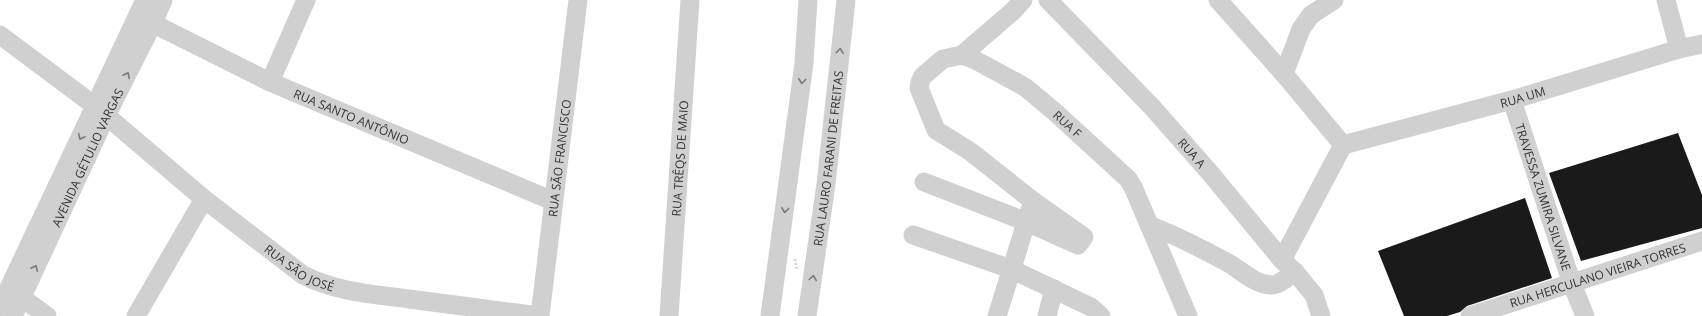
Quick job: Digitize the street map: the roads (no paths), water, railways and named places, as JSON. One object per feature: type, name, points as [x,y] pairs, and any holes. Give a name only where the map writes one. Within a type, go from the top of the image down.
[{"type":"street","name":"AVENIDA GÉTULIO VARGAS","points":[[0,307],[71,174],[145,13],[163,0]]},
{"type":"street","points":[[270,82],[306,0]]},
{"type":"street","name":"RUA SÃO FRANCISCO","points":[[539,316],[578,0]]},
{"type":"street","name":"RUA TRÊQS DE MAIO","points":[[668,316],[690,0]]},
{"type":"street","points":[[770,316],[804,63],[808,0]]},
{"type":"street","name":"RUA LAURO FARANI DE FREITAS","points":[[807,316],[813,284],[826,184],[846,0]]},
{"type":"street","points":[[924,182],[1027,222],[1078,245],[1084,237],[1033,201],[972,152],[936,130],[919,88],[923,76],[943,59],[962,55],[1012,12],[1023,0]]},
{"type":"street","name":"RUA A","points":[[1048,0],[1152,107],[1211,174],[1314,295],[1321,316]]},
{"type":"street","points":[[1149,225],[1180,238],[1231,265],[1256,281],[1272,285],[1278,284],[1288,266],[1343,146],[1284,74],[1218,0]]},
{"type":"street","points":[[1284,74],[1301,29],[1311,15],[1334,0]]},
{"type":"street","points":[[1666,0],[1679,49]]},
{"type":"street","name":"RUA SANTO ANTÔNIO","points":[[145,13],[270,82],[553,201]]},
{"type":"street","name":"RUA SÃO JOSÉ","points":[[0,36],[101,111],[204,199],[303,275],[332,288],[539,316]]},
{"type":"street","name":"RUA UM","points":[[1343,146],[1512,100],[1679,49],[1702,44]]},
{"type":"street","name":"RUA F","points":[[962,55],[997,71],[1025,87],[1119,170],[1133,187],[1188,316]]},
{"type":"street","name":"TRAVESSA ZUMIRA SILVANE","points":[[1512,100],[1572,284],[1585,316]]},
{"type":"street","points":[[136,316],[204,199]]},
{"type":"street","points":[[997,316],[1033,201]]},
{"type":"street","points":[[913,235],[1011,269],[1091,307],[1101,316]]},
{"type":"street","name":"RUA HERCULANO VIEIRA TORRES","points":[[1470,316],[1702,241]]},
{"type":"street","name":"AVENIDA GÉTULIO VARGAS","points":[[10,289],[13,316]]},
{"type":"street","points":[[10,289],[47,316]]},
{"type":"street","points":[[1047,316],[1054,290]]}]
